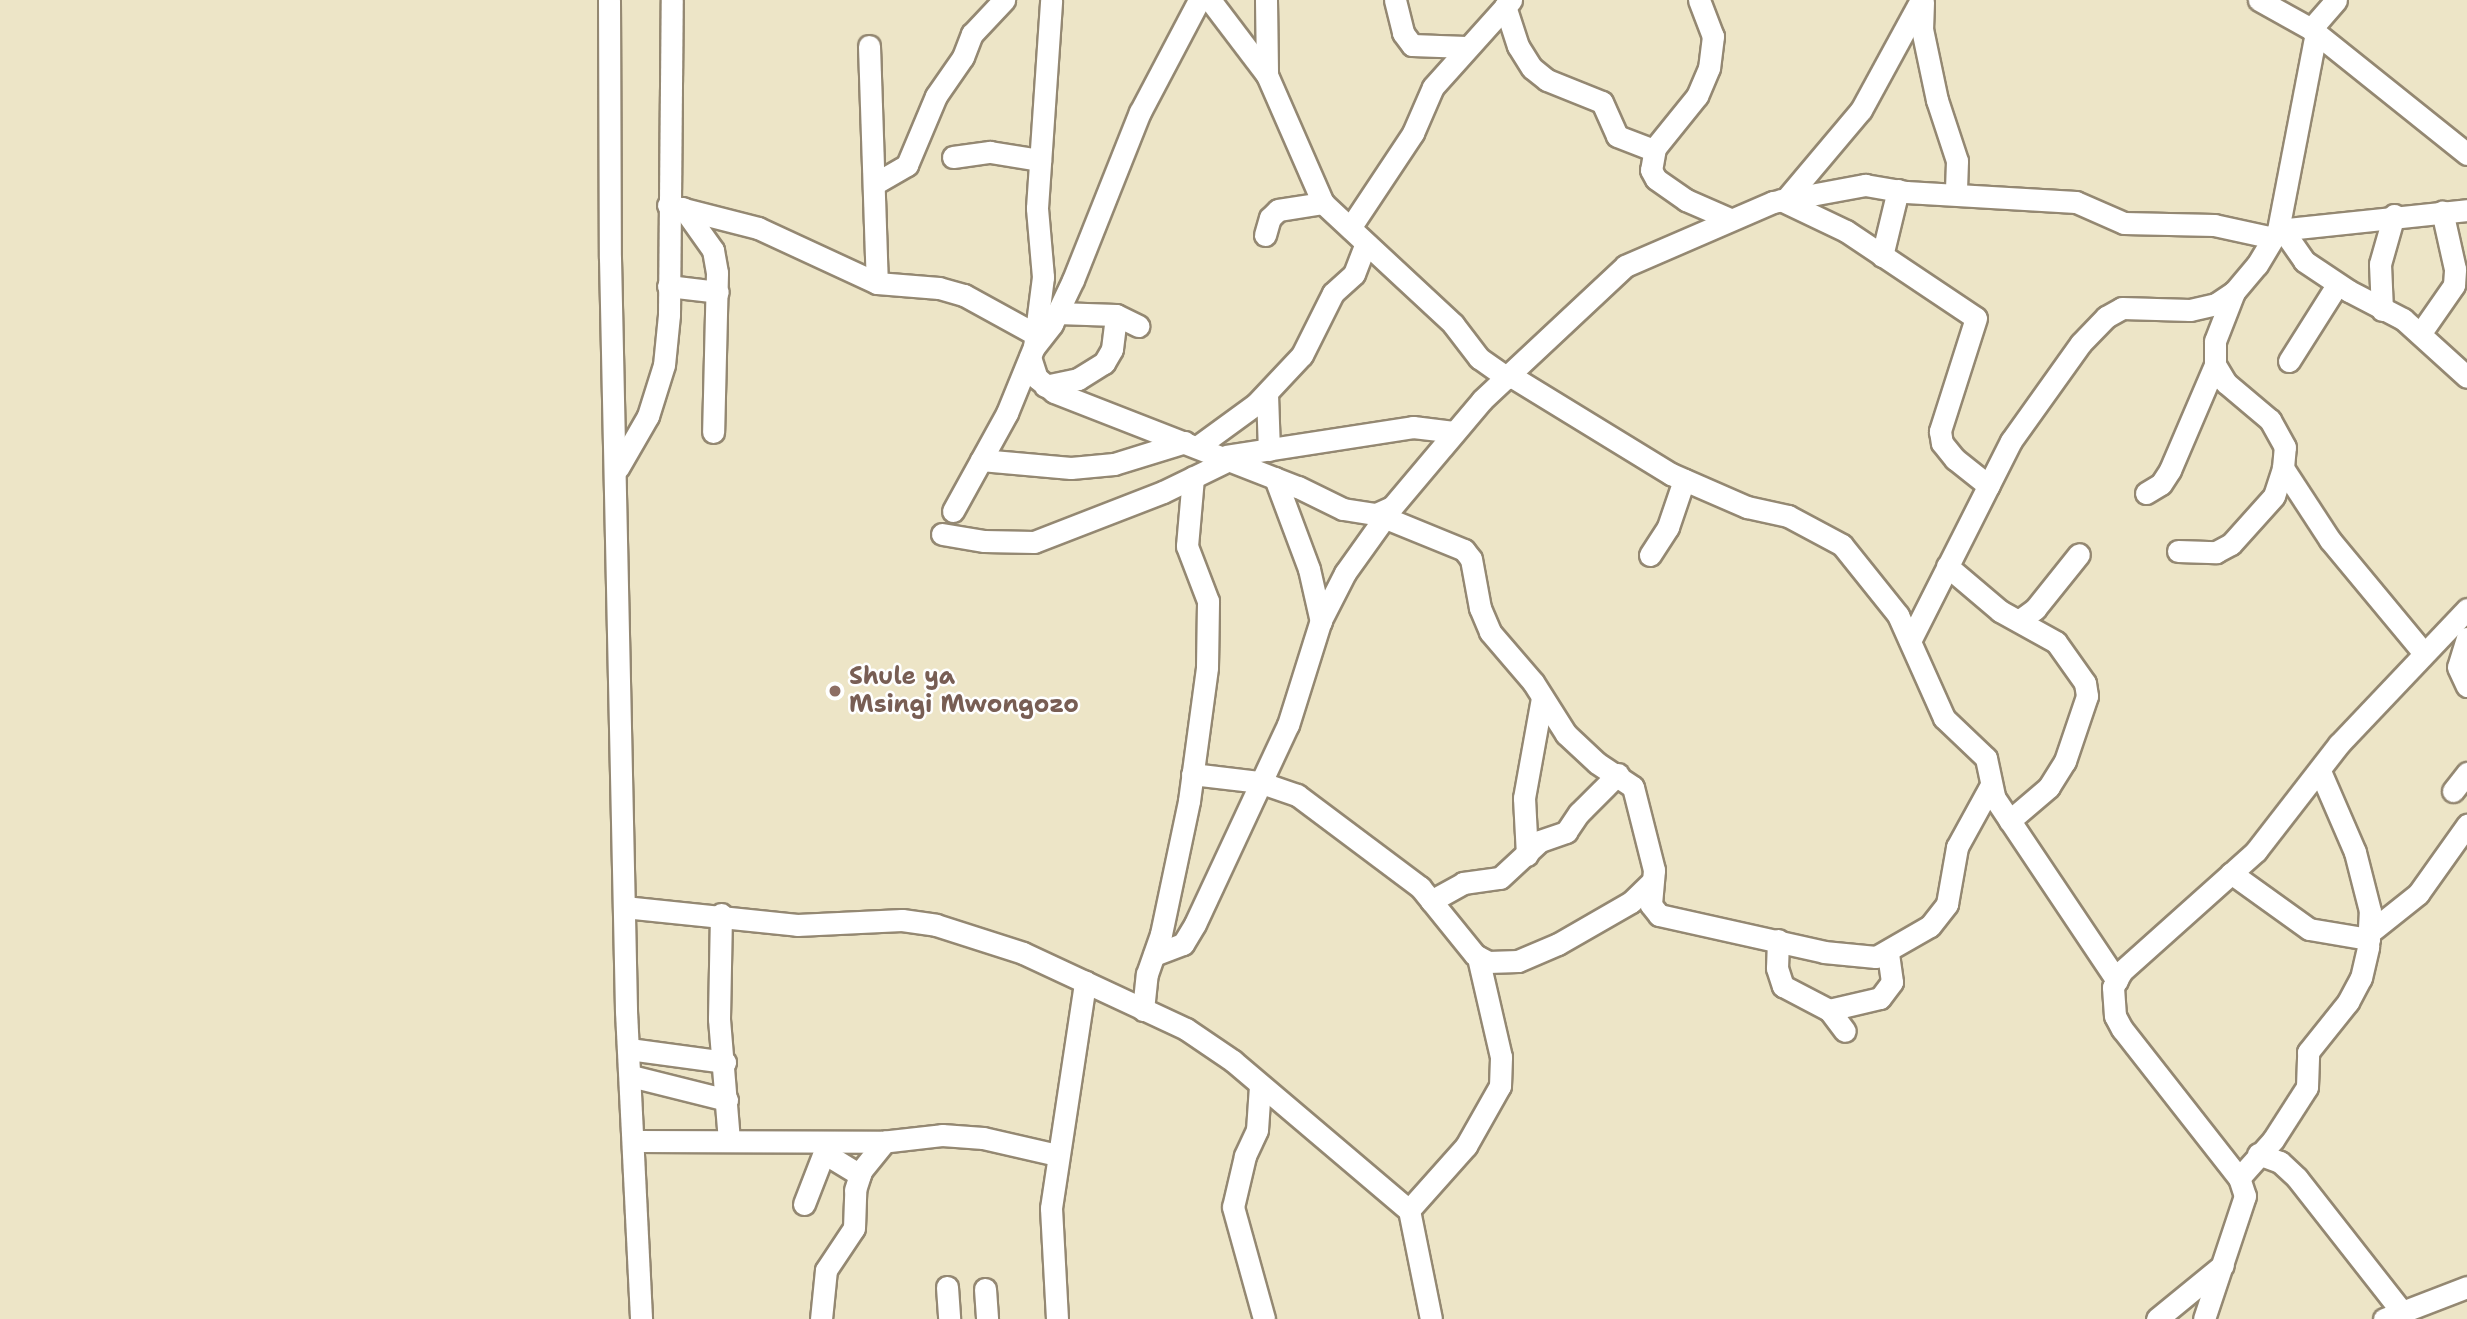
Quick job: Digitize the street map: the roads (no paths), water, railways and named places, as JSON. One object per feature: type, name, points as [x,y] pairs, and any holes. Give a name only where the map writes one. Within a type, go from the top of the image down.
[{"type":"street","points":[[609,0],[624,907],[641,1319]]},
{"type":"street","points":[[617,470],[648,416],[664,365],[675,206],[671,0]]},
{"type":"street","points":[[876,183],[907,165],[936,96],[963,57],[972,34],[1004,0]]},
{"type":"street","points":[[1045,386],[1033,346],[1043,277],[1037,208],[1051,0]]},
{"type":"street","points":[[953,511],[981,460],[1033,346],[1057,313],[1140,112],[1199,0]]},
{"type":"street","points":[[1045,386],[1274,477],[1343,509],[1381,516],[1464,550],[1471,559],[1480,608],[1490,632],[1542,698],[1566,734],[1597,763],[1618,774],[1633,787],[1641,810],[1652,882],[1651,905],[1659,915],[1824,952],[1877,957],[1930,926],[1947,904],[1956,847],[1990,787],[1991,768],[1986,758],[1944,718],[1898,615],[1842,545],[1788,516],[1747,507],[1684,480],[1479,358],[1453,324],[1323,203],[1267,75],[1210,0]]},
{"type":"street","points":[[1266,0],[1267,75]]},
{"type":"street","points":[[1395,0],[1403,33],[1412,45],[1466,47]]},
{"type":"street","points":[[1699,0],[1713,36],[1709,68],[1697,96],[1654,150],[1650,159],[1656,179],[1686,200],[1730,219]]},
{"type":"street","points":[[1922,0],[1922,29],[1937,100],[1955,153],[1956,193]]},
{"type":"street","points":[[1783,199],[1861,110],[1922,0]]},
{"type":"street","points":[[2146,493],[2161,484],[2170,470],[2215,365],[2215,341],[2234,292],[2278,232],[2313,31],[2336,0]]},
{"type":"street","points":[[1350,228],[1413,133],[1433,87],[1507,2]]},
{"type":"street","points":[[1507,2],[1518,47],[1532,68],[1547,80],[1602,102],[1617,136],[1654,150]]},
{"type":"street","points":[[2268,2],[2313,31],[2467,154]]},
{"type":"street","points":[[869,46],[876,183],[877,283]]},
{"type":"street","points":[[953,156],[990,152],[1040,160]]},
{"type":"street","points":[[1154,955],[1183,944],[1188,937],[1288,725],[1321,622],[1345,573],[1381,516],[1403,496],[1455,432],[1625,267],[1730,219],[1783,199],[1844,186],[2076,202],[2124,223],[2214,225],[2278,232],[2394,215],[2467,209]]},
{"type":"street","points":[[1882,256],[1898,190]]},
{"type":"street","points":[[1783,199],[1846,231],[1976,318],[1940,431],[1942,443],[1955,459],[1989,486]]},
{"type":"street","points":[[1265,235],[1270,218],[1278,210],[1323,203]]},
{"type":"street","points":[[675,206],[727,217],[877,283],[964,295],[1033,346]]},
{"type":"street","points":[[675,206],[713,250],[716,266],[718,292],[713,432]]},
{"type":"street","points":[[2420,334],[2454,285],[2455,269],[2442,211]]},
{"type":"street","points":[[2382,310],[2380,268],[2394,215]]},
{"type":"street","points":[[716,266],[727,217]]},
{"type":"street","points":[[2278,232],[2304,261],[2420,334],[2467,377]]},
{"type":"street","points":[[981,460],[1082,467],[1114,464],[1191,444],[1267,394],[1302,355],[1333,293],[1354,274],[1366,243]]},
{"type":"street","points":[[2289,361],[2343,288],[2380,268]]},
{"type":"street","points":[[668,286],[718,292]]},
{"type":"street","points":[[1910,641],[1989,486],[2050,381],[2106,317],[2139,305],[2190,310],[2216,304],[2234,292]]},
{"type":"street","points":[[1057,313],[1116,315],[1139,326]]},
{"type":"street","points":[[1045,386],[1078,379],[1104,363],[1112,349],[1116,315]]},
{"type":"street","points":[[2178,551],[2216,552],[2231,544],[2274,496],[2283,468],[2285,446],[2270,420],[2226,383],[2215,365]]},
{"type":"street","points":[[1267,394],[1268,450],[1274,477],[1309,569],[1321,622]]},
{"type":"street","points":[[942,534],[984,541],[1034,542],[1193,477],[1225,458],[1413,427],[1455,432]]},
{"type":"street","points":[[2283,468],[2330,540],[2423,652]]},
{"type":"street","points":[[1143,1010],[1192,774],[1208,667],[1208,601],[1187,546],[1193,477]]},
{"type":"street","points":[[1650,555],[1668,527],[1684,480]]},
{"type":"street","points":[[2020,620],[2035,609],[2078,554]]},
{"type":"street","points":[[1947,566],[1966,585],[2056,642],[2073,661],[2087,696],[2065,761],[2049,787],[2009,821]]},
{"type":"street","points":[[2204,1319],[2244,1209],[2239,1178],[2122,1029],[2113,1004],[2117,981],[2122,971],[2256,851],[2320,771],[2423,652],[2467,609]]},
{"type":"street","points":[[2467,638],[2458,667],[2467,686]]},
{"type":"street","points":[[1527,855],[1524,798],[1542,698]]},
{"type":"street","points":[[2239,1178],[2307,1087],[2308,1052],[2334,1024],[2354,990],[2369,936],[2370,911],[2355,852],[2320,771]]},
{"type":"street","points":[[2453,791],[2467,772]]},
{"type":"street","points":[[1192,774],[1259,782],[1297,796],[1342,825],[1431,901],[1478,957],[1501,1057],[1500,1086],[1466,1146],[1409,1210]]},
{"type":"street","points":[[1431,901],[1462,883],[1500,878],[1540,841],[1566,832],[1579,813],[1618,774]]},
{"type":"street","points":[[1990,787],[2009,821],[2117,981]]},
{"type":"street","points":[[2231,873],[2309,929],[2369,936],[2418,894],[2467,825]]},
{"type":"street","points":[[1478,957],[1498,964],[1518,961],[1558,944],[1631,902],[1652,882]]},
{"type":"street","points":[[624,907],[721,915],[797,926],[902,920],[936,925],[1023,953],[1186,1029],[1260,1086],[1409,1210],[1431,1319]]},
{"type":"street","points":[[721,915],[719,1019],[729,1141]]},
{"type":"street","points":[[1778,940],[1777,968],[1783,986],[1829,1010],[1845,1031]]},
{"type":"street","points":[[1829,1010],[1881,998],[1892,982],[1888,952]]},
{"type":"street","points":[[1057,1319],[1051,1208],[1085,982]]},
{"type":"street","points":[[629,1049],[724,1062]]},
{"type":"street","points":[[631,1076],[727,1100]]},
{"type":"street","points":[[1260,1086],[1257,1130],[1245,1156],[1233,1207],[1264,1319]]},
{"type":"street","points":[[635,1141],[729,1141],[826,1147],[942,1135],[983,1138],[1057,1155]]},
{"type":"street","points":[[821,1319],[826,1270],[854,1228],[860,1175],[885,1141]]},
{"type":"street","points":[[826,1147],[860,1175]]},
{"type":"street","points":[[804,1204],[826,1147]]},
{"type":"street","points":[[2258,1154],[2280,1162],[2297,1178],[2395,1316],[2467,1287]]},
{"type":"street","points":[[2157,1319],[2222,1265]]},
{"type":"street","points":[[947,1287],[949,1319]]},
{"type":"street","points":[[985,1289],[987,1319]]},
{"type":"place","name":"Shule ya Msingi Mwongozo","points":[[835,691]]}]
